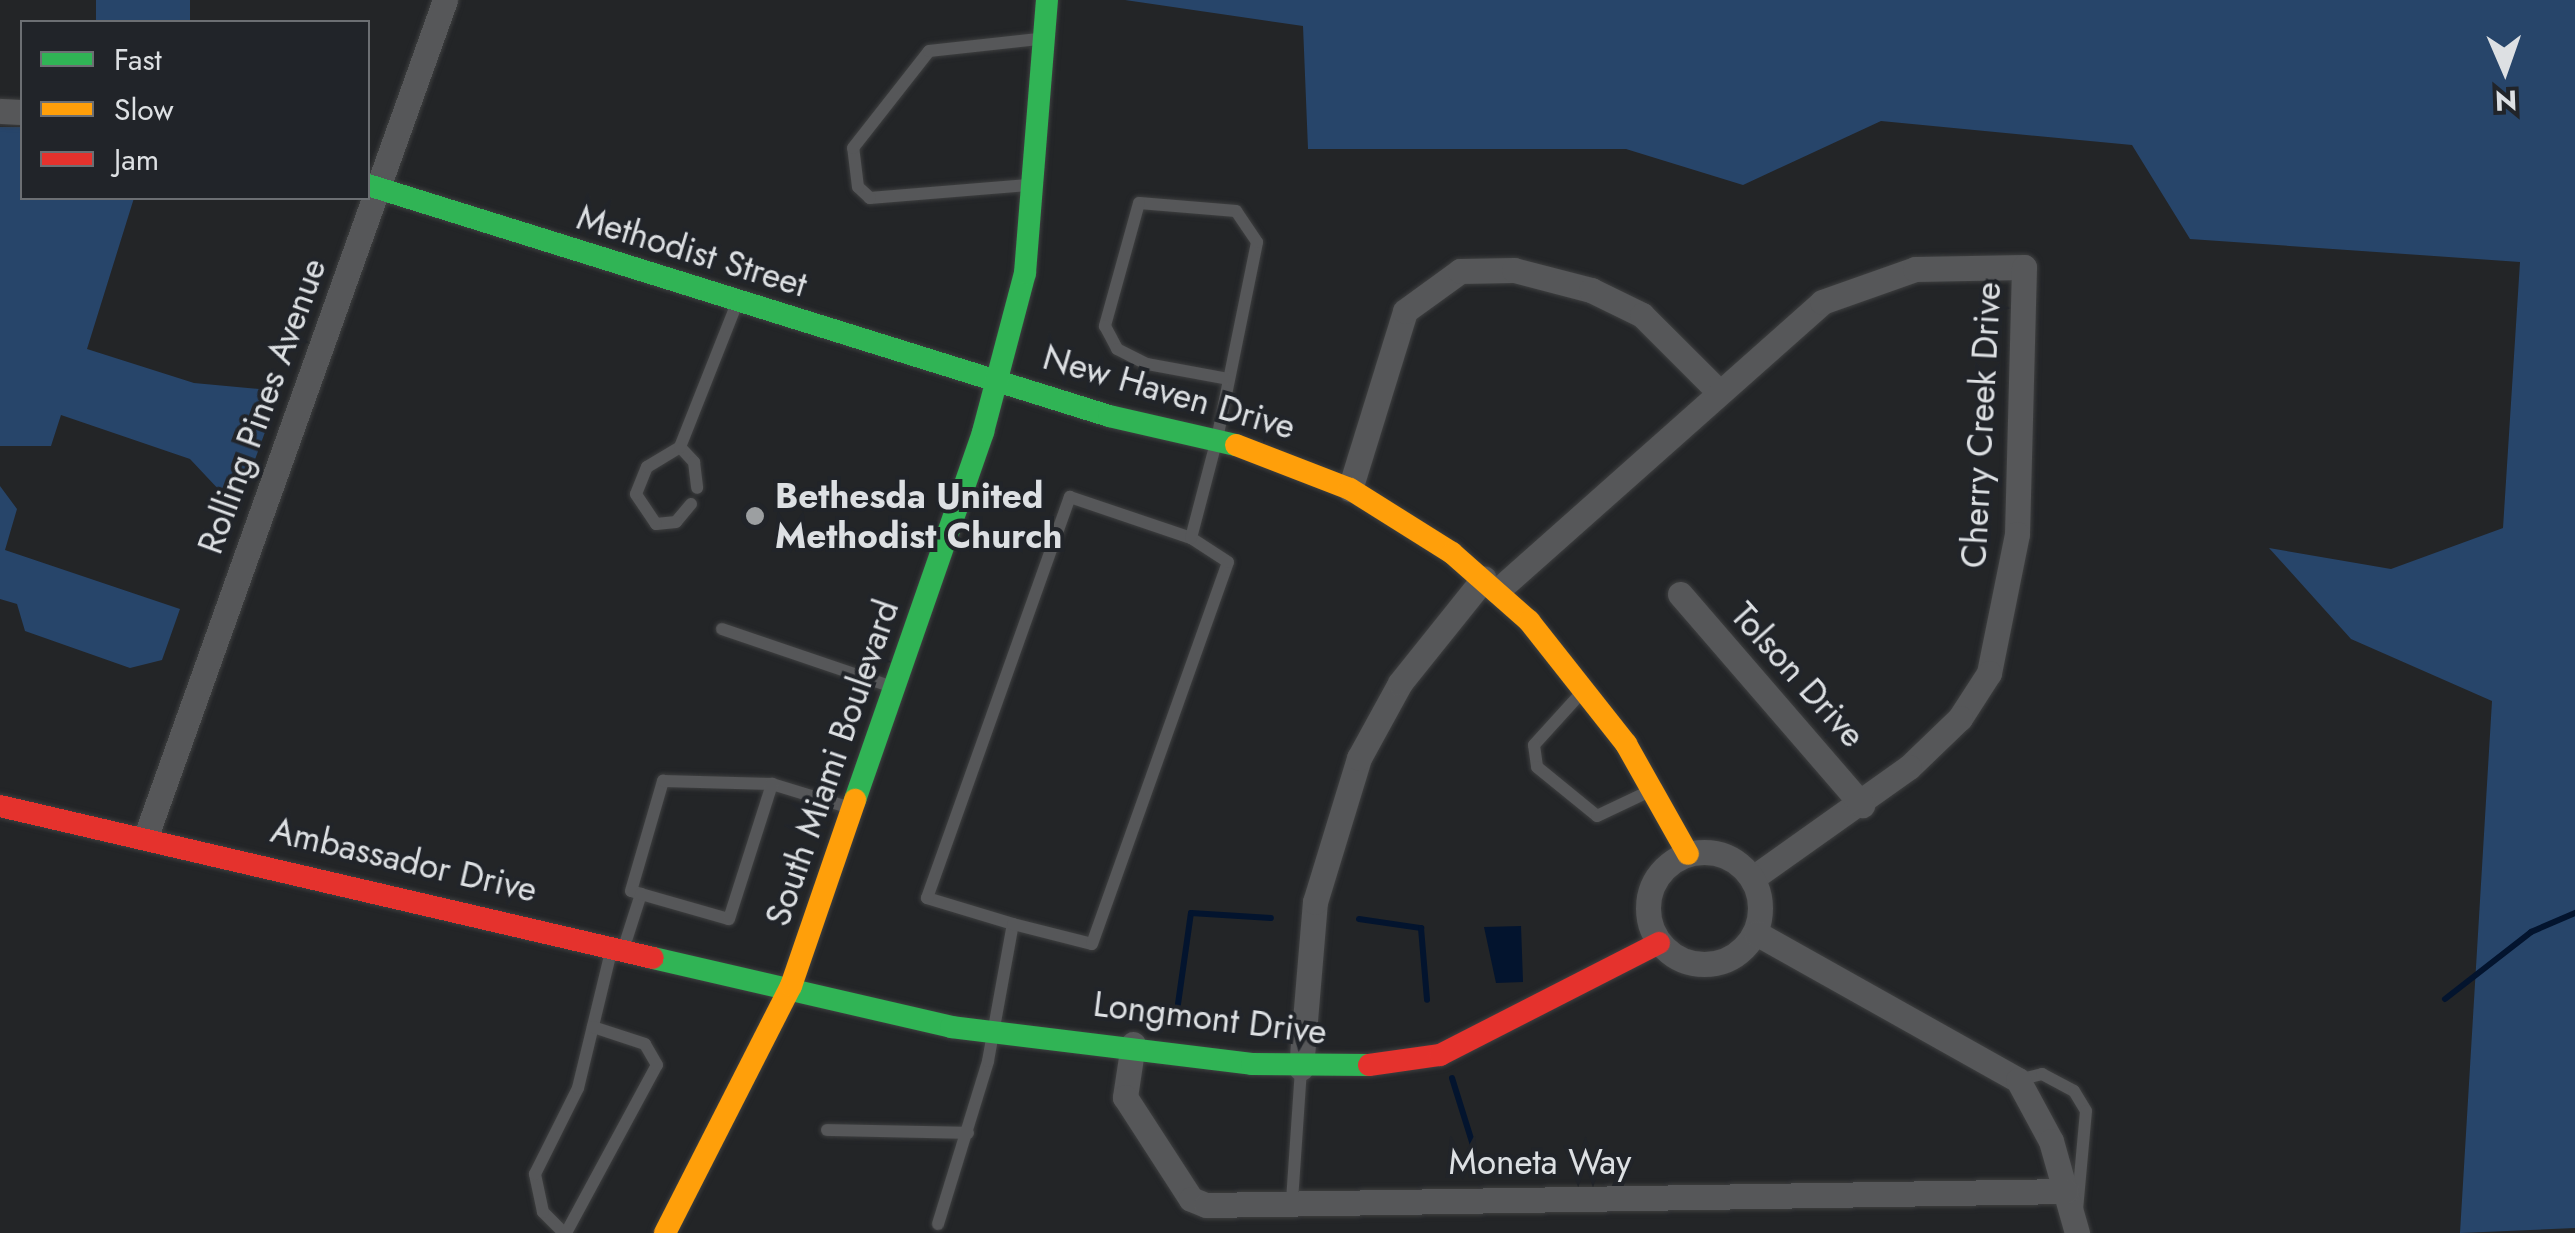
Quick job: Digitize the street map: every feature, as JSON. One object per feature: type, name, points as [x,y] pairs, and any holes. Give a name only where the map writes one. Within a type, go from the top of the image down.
[{"type":"street","name":"Rolling Pines Avenue","points":[[372,186],[445,0]]},
{"type":"street","name":"South Miami Boulevard","points":[[665,1233],[792,986],[896,689],[998,378],[1036,186],[1047,0]]},
{"type":"street","name":"Methodist Street","points":[[372,186],[737,303],[998,378]]},
{"type":"street","name":"Rolling Pines Avenue","points":[[146,836],[367,200]]},
{"type":"street","name":"Cherry Creek Drive","points":[[1301,1068],[1315,902],[1359,758],[1400,683],[1491,584],[1822,302],[1871,280],[1973,264],[2024,266],[2017,534],[1988,674],[1960,718],[1862,805],[1753,878]]},
{"type":"street","points":[[1350,489],[1405,311],[1460,272],[1514,270],[1591,290],[1642,316],[1717,390]]},
{"type":"street","name":"New Haven Drive","points":[[998,378],[1217,439],[1350,489],[1491,584],[1585,689],[1652,790],[1688,854]]},
{"type":"street","name":"Tolson Drive","points":[[1680,594],[1862,805]]},
{"type":"street","name":"Ambassador Drive","points":[[0,806],[146,836],[792,986]]},
{"type":"street","points":[[1688,854],[1724,855],[1753,878],[1756,933],[1710,965],[1659,943],[1650,891],[1688,854]]},
{"type":"street","points":[[1756,933],[2018,1080],[2066,1191],[2077,1228]]},
{"type":"street","name":"Longmont Drive","points":[[792,986],[988,1031],[1133,1044],[1301,1068],[1440,1055],[1659,943]]},
{"type":"street","name":"Moneta Way","points":[[1133,1044],[1125,1097],[1190,1199],[2066,1191]]},
{"type":"lane","points":[[1036,186],[870,198],[858,187],[852,148],[929,51],[1046,39]]},
{"type":"lane","points":[[1192,538],[1217,439],[1257,242],[1236,211],[1139,203],[1105,326],[1117,349],[1147,364],[1229,379]]},
{"type":"lane","points":[[692,504],[666,525],[638,507],[647,467],[680,447],[737,303]]},
{"type":"lane","points":[[680,447],[694,462],[697,488]]},
{"type":"lane","points":[[1070,497],[1192,538],[1228,562],[1092,944],[1013,924],[927,898],[1070,497]]},
{"type":"lane","points":[[722,628],[896,689]]},
{"type":"lane","points":[[1585,689],[1534,746],[1537,768],[1597,816],[1652,790]]},
{"type":"lane","points":[[772,784],[729,918],[631,891],[663,780],[772,784],[854,809]]},
{"type":"lane","points":[[593,1027],[645,1044],[657,1065],[565,1233],[543,1212],[536,1174],[578,1088],[593,1027],[618,946],[641,894]]},
{"type":"lane","points":[[938,1224],[968,1133],[1013,924]]},
{"type":"lane","points":[[1292,1201],[1301,1068]]},
{"type":"lane","points":[[2018,1080],[2042,1074],[2074,1091],[2086,1111],[2077,1228]]},
{"type":"lane","points":[[826,1130],[968,1133]]},
{"type":"shaded area","points":[[96,0],[190,0],[190,20],[96,20]]},
{"type":"shaded area","points":[[1125,0],[2575,0],[2575,1228],[2460,1233],[2492,701],[2351,639],[2269,548],[2391,569],[2503,528],[2520,262],[2190,239],[2132,145],[1881,121],[1743,185],[1626,149],[1308,149],[1303,26]]},
{"type":"shaded area","points":[[0,127],[20,127],[20,200],[133,200],[87,349],[194,383],[280,391],[237,509],[190,459],[61,415],[51,446],[0,446]]},
{"type":"shaded area","points":[[0,486],[17,509],[5,550],[180,609],[162,660],[130,668],[25,631],[17,604],[0,599]]},
{"type":"shaded area","points":[[1521,926],[1523,982],[1496,983],[1484,927]]},
{"type":"waterway","points":[[1178,1004],[1191,913],[1271,918]]},
{"type":"waterway","points":[[2445,999],[2531,932],[2575,913]]},
{"type":"waterway","points":[[1359,919],[1421,928],[1427,1000]]},
{"type":"waterway","points":[[1452,1078],[1473,1145]]},
{"type":"traffic: fast","points":[[855,800],[983,432],[1025,273],[1047,0]]},
{"type":"traffic: fast","points":[[370,186],[1109,416],[1236,445]]},
{"type":"traffic: fast","points":[[653,958],[951,1027],[1252,1064],[1369,1065]]},
{"type":"traffic: slow","points":[[1236,445],[1350,489],[1452,553],[1529,621],[1626,744],[1688,854]]},
{"type":"traffic: slow","points":[[665,1233],[791,986],[855,800]]},
{"type":"traffic: jam","points":[[0,806],[653,958]]},
{"type":"traffic: jam","points":[[1369,1065],[1440,1055],[1659,943]]},
{"type":"place","name":"Bethesda United Methodist Church","points":[[755,516]]}]
